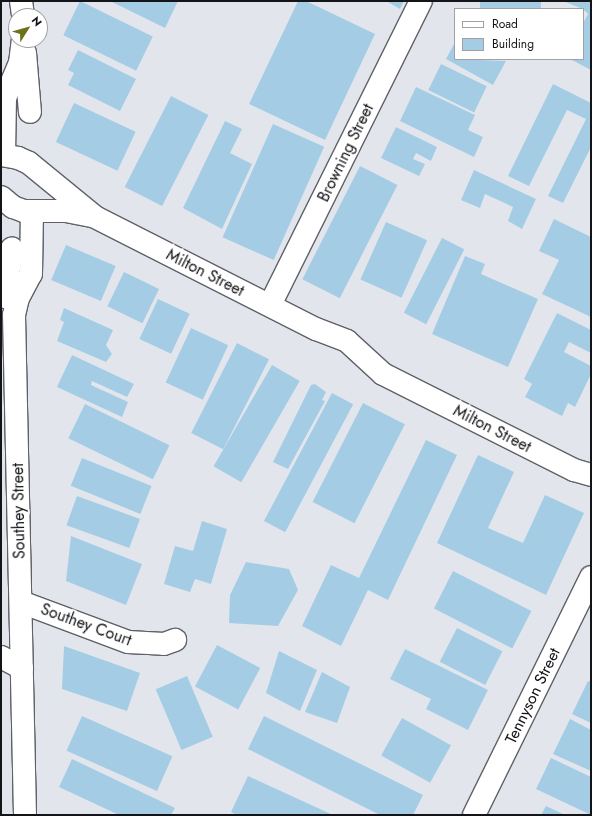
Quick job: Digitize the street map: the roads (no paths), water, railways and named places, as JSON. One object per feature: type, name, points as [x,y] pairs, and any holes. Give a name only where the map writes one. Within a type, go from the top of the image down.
[{"type":"street","name":"Browning Street","points":[[270,305],[421,1]]},
{"type":"street","points":[[2,156],[6,98],[20,63],[22,48]]},
{"type":"street","points":[[24,48],[30,112]]},
{"type":"street","name":"Milton Street","points":[[2,156],[22,159],[95,217],[316,329],[350,342],[372,365],[388,376],[585,476]]},
{"type":"street","points":[[32,212],[52,182]]},
{"type":"street","name":"Milton Street","points":[[1,198],[16,209],[32,212],[70,211],[95,217]]},
{"type":"street","name":"Southey Street","points":[[25,815],[14,315],[8,297],[31,274],[32,212]]},
{"type":"street","points":[[8,297],[12,248]]},
{"type":"street","name":"Tennyson Street","points":[[474,815],[591,577]]},
{"type":"street","name":"Southey Court","points":[[21,602],[128,642],[164,644],[175,640]]},
{"type":"street","points":[[1,656],[22,668]]}]
